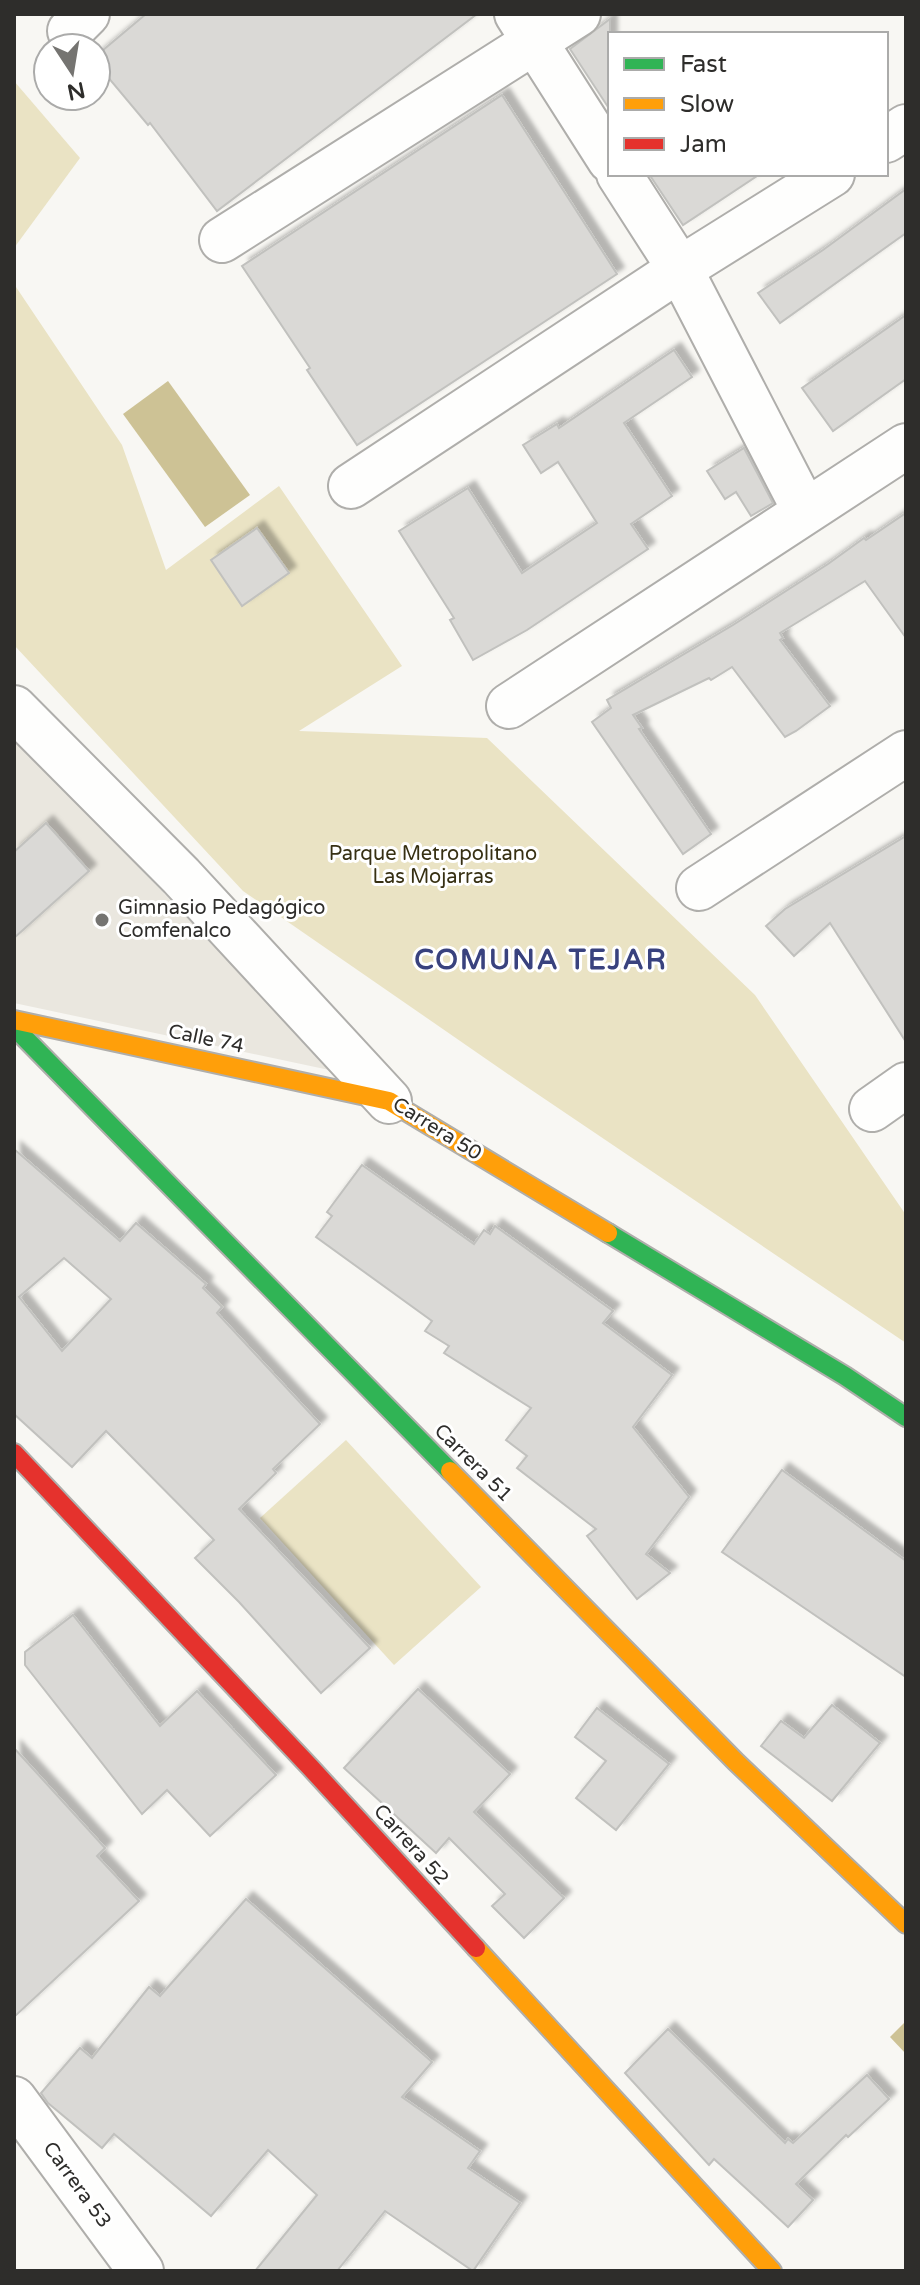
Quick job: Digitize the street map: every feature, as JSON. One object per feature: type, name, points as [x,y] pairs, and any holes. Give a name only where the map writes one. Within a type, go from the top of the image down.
[{"type":"street","points":[[222,240],[526,28],[578,14]]},
{"type":"street","points":[[526,28],[608,157]]},
{"type":"street","points":[[888,139],[906,127]]},
{"type":"street","points":[[620,176],[680,269],[805,511]]},
{"type":"street","points":[[351,486],[680,269],[829,176]]},
{"type":"street","points":[[509,706],[906,446]]},
{"type":"street","name":"Carrera 50","points":[[14,708],[181,876],[389,1101],[845,1376],[906,1417]]},
{"type":"street","points":[[699,888],[906,753]]},
{"type":"street","name":"Calle 74","points":[[14,1020],[389,1101]]},
{"type":"street","name":"Carrera 51","points":[[14,1027],[736,1762],[906,1924]]},
{"type":"street","name":"Carrera 52","points":[[14,1453],[288,1743],[772,2271]]},
{"type":"street","name":"Carrera 53","points":[[14,2099],[141,2271]]},
{"type":"shaded area","points":[[168,381],[250,495],[205,527],[123,414]]},
{"type":"shaded area","name":"Gimnasio Pedagógico Comfenalco","points":[[14,733],[111,838],[334,1071],[14,1003]]},
{"type":"shaded area","points":[[906,2021],[906,2054],[890,2037]]},
{"type":"green space","points":[[14,81],[32,102],[32,112],[41,112],[80,158],[14,248]]},
{"type":"green space","name":"Parque Metropolitano Las Mojarras","points":[[14,284],[122,445],[166,570],[279,486],[402,666],[299,731],[487,738],[755,995],[906,1215],[906,1343],[243,891],[14,645]]},
{"type":"green space","points":[[346,1440],[481,1587],[394,1665],[260,1518]]},
{"type":"building","points":[[146,14],[477,14],[217,211],[150,123],[148,125],[112,82],[112,43]]},
{"type":"building","points":[[610,19],[608,107],[570,49]]},
{"type":"building","points":[[502,95],[617,274],[357,445],[242,266]]},
{"type":"building","points":[[650,176],[757,176],[683,225]]},
{"type":"building","points":[[906,189],[906,233],[780,323],[758,293]]},
{"type":"building","points":[[906,315],[906,379],[833,431],[802,388]]},
{"type":"building","points":[[674,350],[692,377],[624,423],[672,496],[631,524],[648,549],[527,630],[473,660],[450,620],[454,618],[399,531],[468,488],[522,573],[597,523],[558,462],[541,473],[523,445],[557,424],[559,428]]},
{"type":"building","points":[[744,448],[773,503],[751,516],[736,492],[725,499],[707,471]]},
{"type":"building","points":[[906,513],[906,638],[865,581],[780,633],[783,638],[780,640],[830,706],[785,737],[732,667],[711,680],[709,678],[633,715],[642,728],[639,729],[711,834],[683,854],[592,722],[611,708],[607,700],[733,625]]},
{"type":"building","points":[[257,528],[289,573],[242,606],[211,560]]},
{"type":"building","points":[[46,823],[89,871],[14,938],[14,852]]},
{"type":"building","points":[[906,836],[906,1042],[830,923],[794,956],[766,926],[785,909]]},
{"type":"building","points":[[14,1149],[120,1241],[136,1223],[206,1284],[203,1288],[222,1307],[217,1313],[320,1424],[273,1469],[276,1473],[239,1509],[370,1648],[321,1693],[195,1558],[214,1540],[106,1431],[72,1467],[14,1414]],"holes":[[[64,1258],[111,1299],[62,1351],[19,1297]]]},
{"type":"building","points":[[362,1165],[474,1244],[484,1230],[490,1234],[495,1226],[613,1311],[603,1323],[672,1375],[633,1427],[689,1497],[646,1554],[670,1573],[637,1599],[587,1536],[596,1529],[517,1468],[527,1456],[506,1440],[531,1408],[444,1353],[449,1346],[425,1331],[432,1321],[316,1237],[332,1216],[327,1212]]},
{"type":"building","points":[[782,1470],[906,1561],[906,1677],[722,1552]]},
{"type":"building","points":[[73,1615],[160,1726],[197,1691],[276,1775],[210,1836],[167,1790],[142,1814],[25,1665],[25,1652]]},
{"type":"building","points":[[418,1689],[510,1774],[474,1812],[564,1898],[524,1938],[492,1906],[505,1894],[449,1838],[436,1853],[344,1768]]},
{"type":"building","points":[[832,1705],[880,1743],[832,1801],[761,1746],[781,1721],[804,1738]]},
{"type":"building","points":[[597,1708],[669,1764],[616,1830],[576,1798],[606,1761],[575,1737]]},
{"type":"building","points":[[14,1748],[105,1848],[97,1856],[139,1901],[14,2017]]},
{"type":"building","points":[[246,1899],[432,2062],[402,2097],[480,2151],[468,2168],[520,2203],[473,2271],[385,2211],[337,2271],[255,2271],[317,2195],[268,2150],[211,2216],[114,2134],[102,2148],[48,2103],[41,2093],[80,2048],[92,2058],[149,1987],[160,1996]]},
{"type":"building","points":[[668,2029],[785,2143],[788,2139],[793,2143],[867,2075],[889,2099],[848,2137],[846,2135],[796,2184],[813,2200],[788,2227],[714,2159],[709,2165],[625,2073]]},
{"type":"traffic: fast","points":[[14,1027],[450,1471]]},
{"type":"traffic: fast","points":[[608,1233],[845,1376],[906,1417]]},
{"type":"traffic: slow","points":[[14,1020],[389,1101],[608,1233]]},
{"type":"traffic: slow","points":[[450,1471],[736,1762],[906,1924]]},
{"type":"traffic: slow","points":[[476,1948],[772,2271]]},
{"type":"traffic: jam","points":[[14,1453],[476,1948]]},
{"type":"place","name":"Gimnasio Pedagógico Comfenalco","points":[[102,920]]},
{"type":"district","name":"COMUNA TEJAR","points":[[541,960]]}]
